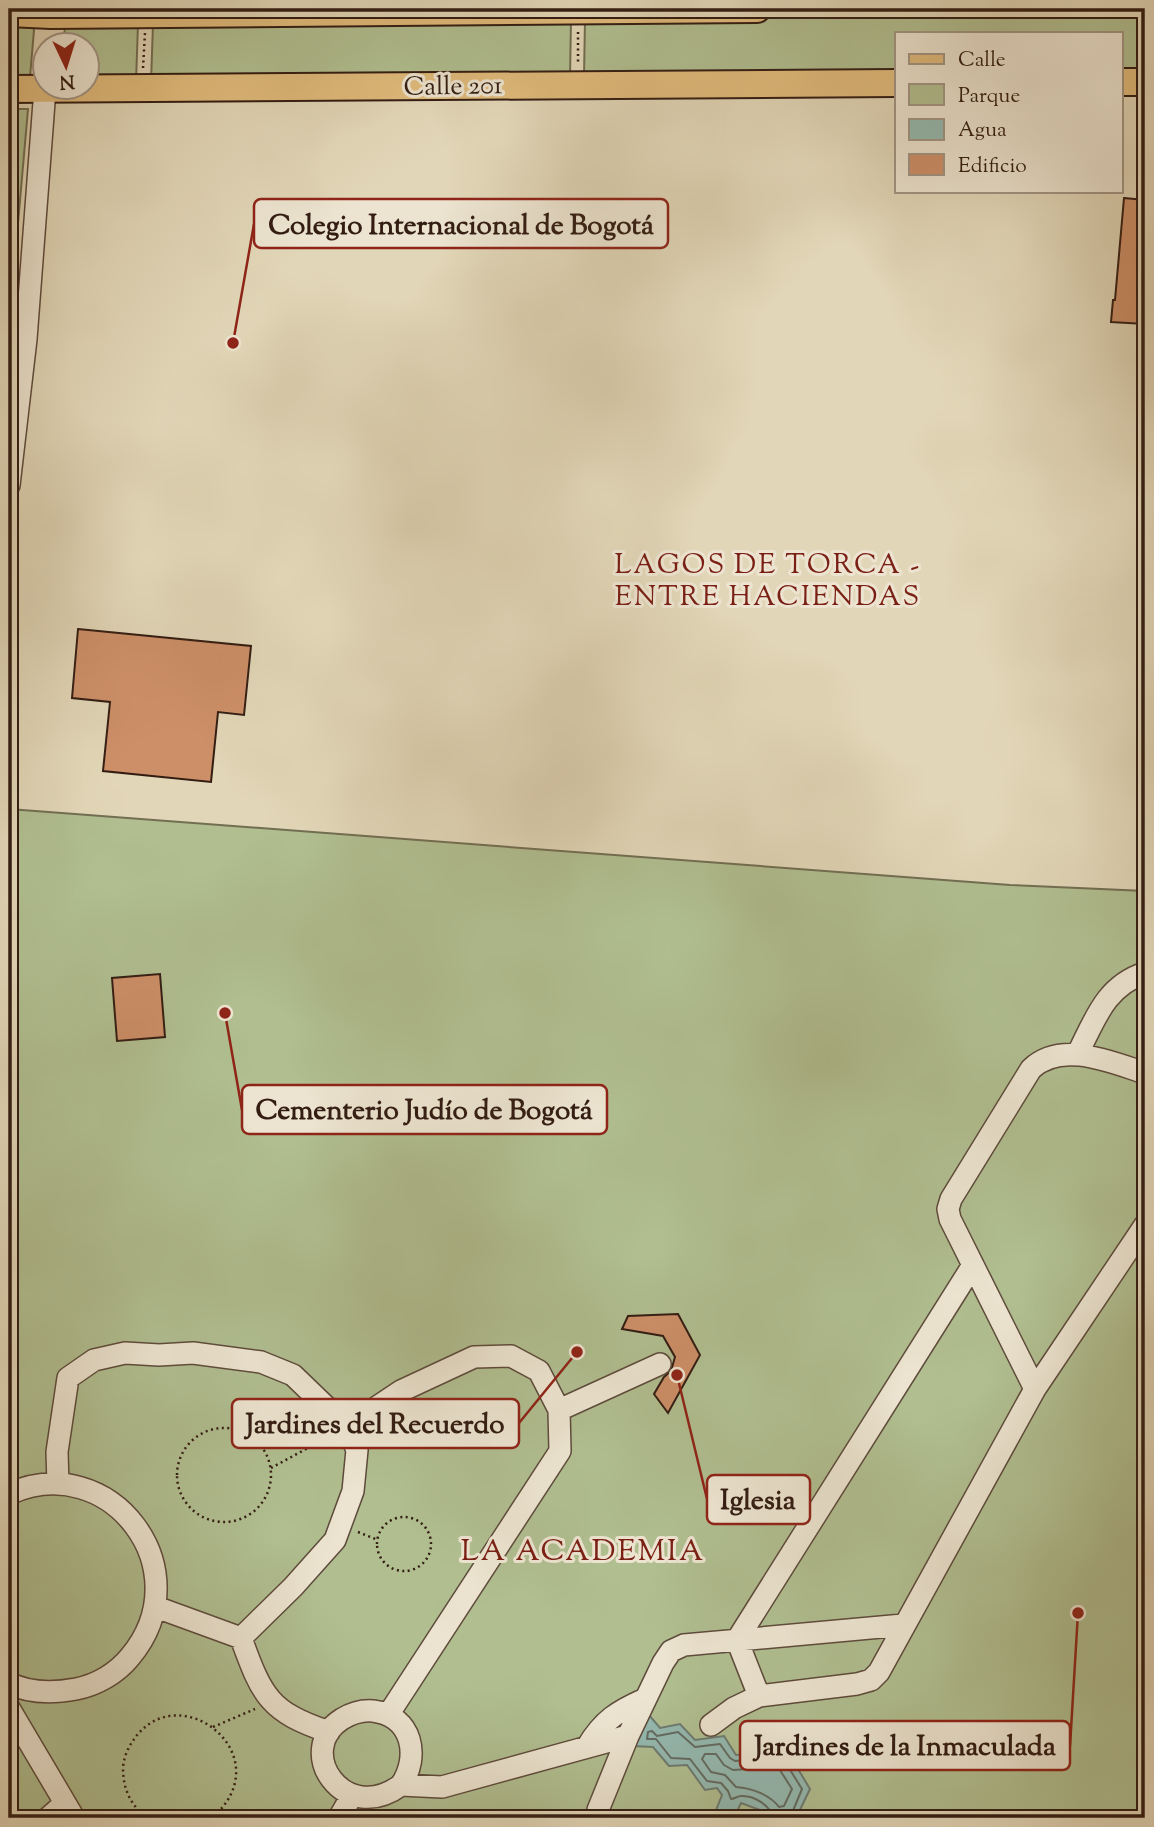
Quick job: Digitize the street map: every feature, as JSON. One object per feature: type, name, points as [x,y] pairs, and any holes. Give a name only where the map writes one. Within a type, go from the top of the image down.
[{"type":"main road","points":[[9,13],[757,9]]},
{"type":"main road","points":[[1122,82],[1145,82]]},
{"type":"main road","name":"Calle 201","points":[[102,89],[895,83]]},
{"type":"main road","name":"Calle 201","points":[[9,89],[32,89]]},
{"type":"street","points":[[9,485],[26,339],[44,102]]},
{"type":"street","points":[[1077,1055],[1102,1006],[1114,990],[1128,979],[1145,972]]},
{"type":"street","points":[[1035,1389],[950,1219],[948,1209],[951,1199],[1031,1069],[1040,1060],[1052,1056],[1077,1055],[1145,1073]]},
{"type":"street","points":[[711,1725],[734,1708],[759,1696],[857,1684],[871,1680],[879,1672],[1035,1389],[1145,1225]]},
{"type":"street","points":[[737,1640],[973,1265]]},
{"type":"street","points":[[58,1484],[57,1452],[68,1378],[94,1360],[125,1353],[192,1353],[261,1362],[293,1375],[347,1427],[356,1450],[353,1491],[335,1539],[301,1578],[241,1638]]},
{"type":"street","points":[[347,1427],[401,1391],[474,1357],[511,1356],[539,1371],[559,1410],[560,1451],[388,1716]]},
{"type":"street","points":[[559,1410],[660,1364]]},
{"type":"street","points":[[9,1494],[24,1487],[58,1484],[93,1492],[123,1511],[145,1538],[156,1572],[156,1607],[143,1641],[120,1668],[89,1686],[54,1693],[18,1688],[9,1683]]},
{"type":"street","points":[[156,1607],[241,1638]]},
{"type":"street","points":[[597,1818],[628,1736],[671,1651],[684,1645],[903,1625]]},
{"type":"street","points":[[241,1638],[253,1672],[271,1702],[300,1722],[329,1732]]},
{"type":"street","points":[[737,1640],[759,1696]]},
{"type":"street","points":[[587,1747],[596,1732],[616,1712],[645,1699]]},
{"type":"street","points":[[9,1708],[69,1810],[48,1818]]},
{"type":"street","points":[[375,1711],[388,1716],[408,1734],[412,1747],[409,1774],[401,1786],[378,1799],[364,1800],[351,1797],[337,1789],[328,1777],[323,1754],[329,1732],[349,1714],[375,1711]]},
{"type":"street","points":[[401,1786],[442,1787],[628,1736]]},
{"type":"street","points":[[339,1818],[351,1797]]},
{"type":"path","points":[[143,70],[145,24]]},
{"type":"path","points":[[578,30],[578,65]]},
{"type":"path","points":[[271,1468],[347,1427]]},
{"type":"path","points":[[230,1428],[251,1437],[267,1454],[271,1468],[271,1484],[265,1499],[255,1510],[242,1518],[226,1522],[211,1520],[197,1513],[186,1502],[179,1488],[177,1473],[184,1451],[200,1434],[214,1429],[230,1428]]},
{"type":"path","points":[[403,1517],[412,1518],[427,1528],[432,1545],[430,1554],[419,1567],[402,1571],[386,1564],[378,1549],[378,1540],[386,1524],[403,1517]]},
{"type":"path","points":[[341,1524],[378,1540]]},
{"type":"path","points":[[213,1727],[271,1702]]},
{"type":"path","points":[[148,1818],[140,1813],[129,1798],[123,1780],[124,1761],[130,1744],[142,1729],[159,1720],[177,1716],[196,1718],[213,1727],[226,1740],[234,1756],[236,1774],[232,1792],[223,1808],[212,1818]]},
{"type":"green space","points":[[1145,13],[1145,74],[1122,74],[1122,32],[895,32],[895,75],[584,78],[585,19]]},
{"type":"green space","points":[[571,19],[570,77],[151,82],[153,24]]},
{"type":"green space","points":[[9,22],[33,27],[30,77],[9,82]]},
{"type":"green space","points":[[138,24],[136,82],[102,81],[102,32],[64,32],[65,27]]},
{"type":"green space","points":[[9,109],[28,109],[9,326]]},
{"type":"green space","points":[[9,809],[1010,885],[1145,891],[1145,1818],[9,1818]]},
{"type":"water","points":[[649,1715],[660,1728],[680,1724],[695,1740],[724,1736],[736,1755],[786,1749],[810,1789],[797,1816],[768,1818],[763,1811],[741,1803],[734,1818],[713,1818],[722,1795],[717,1788],[705,1790],[687,1765],[669,1766],[653,1747],[633,1746]]},
{"type":"building","points":[[1124,198],[1145,200],[1137,302],[1145,303],[1145,324],[1111,322]]},
{"type":"building","points":[[78,629],[251,646],[244,715],[218,712],[211,782],[103,771],[110,702],[72,698]]},
{"type":"building","points":[[160,974],[165,1037],[117,1041],[112,978]]},
{"type":"building","points":[[678,1314],[700,1355],[668,1413],[654,1394],[671,1371],[675,1357],[663,1336],[622,1329],[628,1316]]},
{"type":"place","name":"Colegio Internacional de Bogotá","points":[[233,343]]},
{"type":"place","name":"Cementerio Judío de Bogotá","points":[[225,1013]]},
{"type":"place","name":"Jardines del Recuerdo","points":[[577,1352]]},
{"type":"place","name":"Iglesia","points":[[677,1375]]},
{"type":"place","name":"Jardines de la Inmaculada","points":[[1078,1613]]},
{"type":"district","name":"LAGOS DE TORCA - ENTRE HACIENDAS","points":[[768,579]]},
{"type":"district","name":"LA ACADEMIA","points":[[583,1550]]}]
